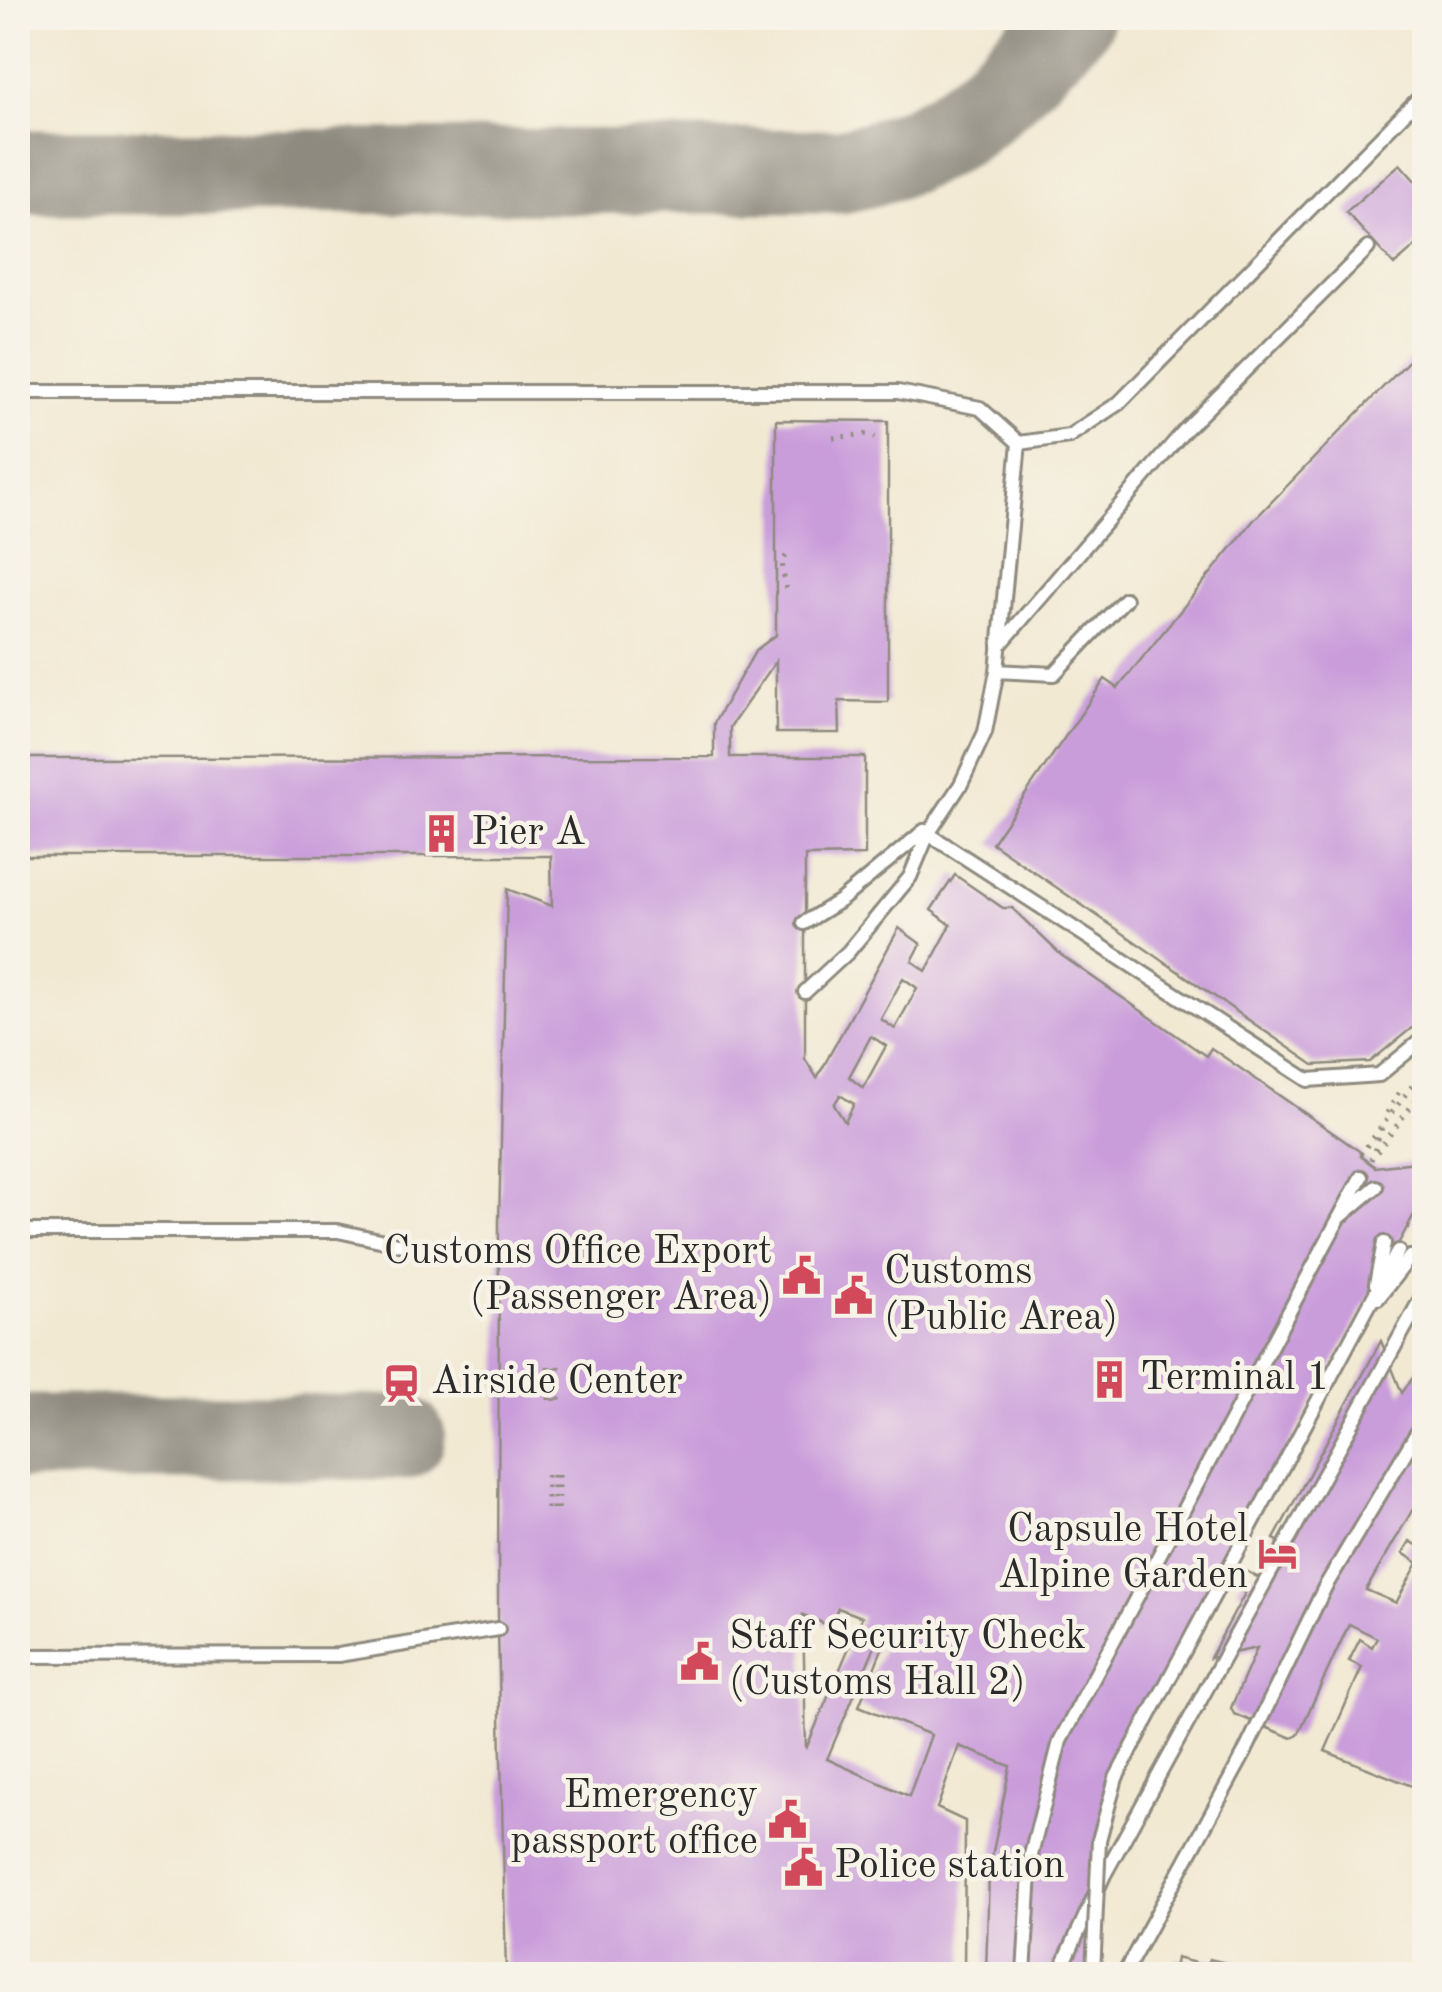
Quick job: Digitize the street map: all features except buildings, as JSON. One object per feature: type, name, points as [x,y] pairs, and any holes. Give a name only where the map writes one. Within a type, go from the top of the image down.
[{"type":"lane","points":[[18,392],[898,392],[980,408],[1019,443],[1069,436],[1120,403],[1424,93]]},
{"type":"lane","points":[[999,646],[1184,431],[1368,248]]},
{"type":"lane","points":[[805,992],[848,952],[910,877],[926,832],[974,760],[992,708],[1019,443]]},
{"type":"lane","points":[[997,671],[1054,674],[1125,599]]},
{"type":"lane","points":[[804,923],[841,900],[926,832]]},
{"type":"lane","points":[[926,832],[1308,1080],[1379,1075],[1424,1038]]},
{"type":"lane","points":[[1024,1974],[1031,1855],[1039,1811],[1060,1741],[1090,1678],[1361,1177]]},
{"type":"lane","points":[[1334,1223],[1376,1187]]},
{"type":"lane","points":[[18,1231],[338,1231],[435,1252],[499,1252]]},
{"type":"lane","points":[[1369,1304],[1384,1243]]},
{"type":"lane","points":[[1093,1974],[1099,1840],[1116,1778],[1369,1304],[1404,1254]]},
{"type":"lane","points":[[1058,1974],[1096,1890],[1424,1293]]},
{"type":"lane","points":[[1124,1974],[1244,1754],[1325,1587],[1424,1421]]},
{"type":"lane","points":[[18,1656],[338,1655],[498,1629]]},
{"type":"path","points":[[833,438],[868,434],[875,438]]},
{"type":"path","points":[[786,556],[782,562],[786,592]]},
{"type":"path","points":[[1424,1067],[1392,1098],[1370,1163],[1424,1089]]},
{"type":"path","points":[[1357,1160],[1424,1067]]},
{"type":"path","points":[[1408,1226],[1424,1237]]},
{"type":"path","points":[[554,1366],[554,1402]]},
{"type":"path","points":[[553,1475],[553,1510]]},
{"type":"taxiway","points":[[18,172],[840,171],[914,149],[944,134],[994,95],[1071,18]]},
{"type":"taxiway","points":[[18,1437],[403,1437]]},
{"type":"place","name":"Pier A","points":[[441,834]]},
{"type":"place","name":"Customs Office Export (Passenger Area)","points":[[802,1276]]},
{"type":"place","name":"Customs (Public Area)","points":[[854,1296]]},
{"type":"place","name":"Terminal 1","points":[[1110,1379]]},
{"type":"place","name":"Airside Center","points":[[401,1383]]},
{"type":"place","name":"Capsule Hotel Alpine Garden","points":[[1278,1554]]},
{"type":"place","name":"Staff Security Check (Customs Hall 2)","points":[[699,1661]]},
{"type":"place","name":"Emergency passport office","points":[[788,1820]]},
{"type":"place","name":"Police station","points":[[804,1867]]}]
